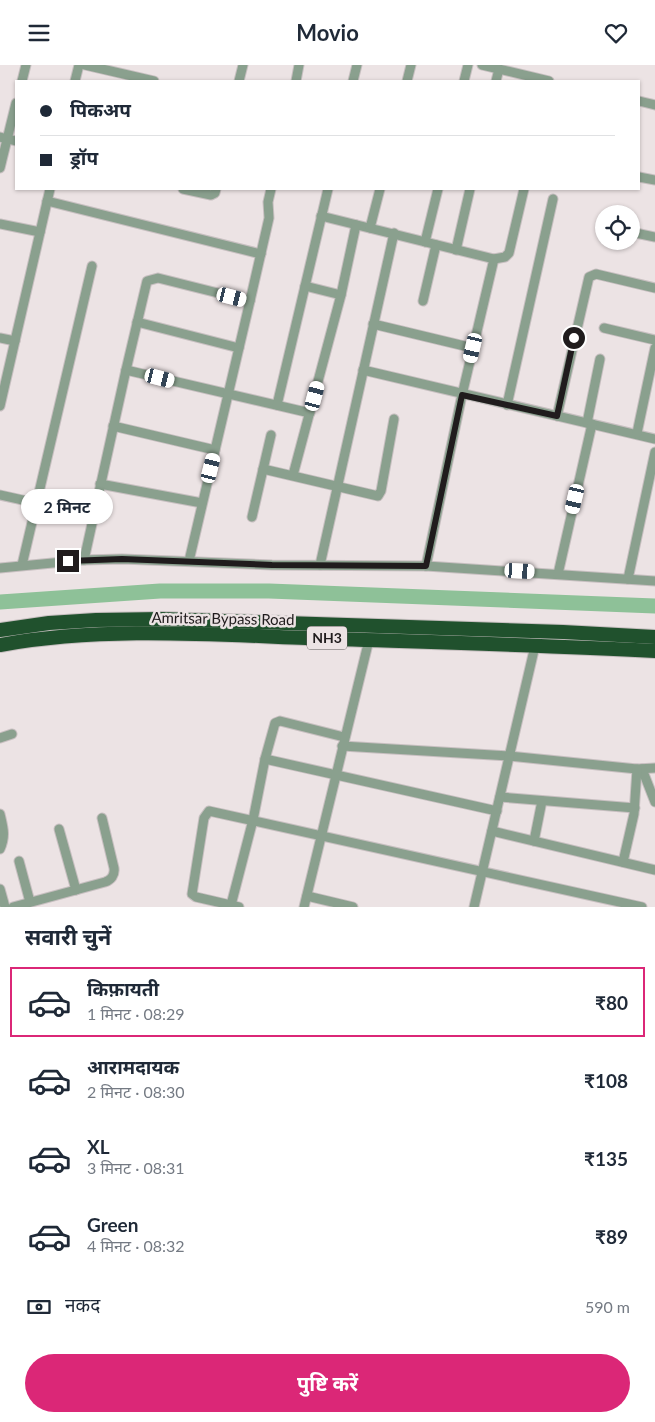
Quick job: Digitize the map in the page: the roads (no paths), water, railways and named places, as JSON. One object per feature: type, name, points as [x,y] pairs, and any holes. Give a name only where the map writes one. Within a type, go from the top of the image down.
[{"type":"highway","name":"Amritsar Bypass Road","points":[[0,631],[49,623],[161,619],[655,637]]},
{"type":"highway","name":"Amritsar Bypass Road","points":[[0,645],[33,639],[109,633],[198,634],[534,645],[655,651]]},
{"type":"street","points":[[22,80],[26,65]]},
{"type":"street","points":[[75,80],[79,65]]},
{"type":"street","points":[[85,65],[150,80]]},
{"type":"street","points":[[239,80],[243,65]]},
{"type":"street","points":[[296,80],[300,65]]},
{"type":"street","points":[[353,80],[357,65]]},
{"type":"street","points":[[407,80],[410,65]]},
{"type":"street","points":[[464,80],[468,65]]},
{"type":"street","points":[[482,65],[545,80]]},
{"type":"street","points":[[496,80],[498,69]]},
{"type":"street","points":[[640,101],[655,105]]},
{"type":"street","points":[[0,168],[15,108]]},
{"type":"street","points":[[640,177],[655,180]]},
{"type":"street","points":[[0,406],[50,190]]},
{"type":"street","points":[[188,190],[211,195],[215,190]]},
{"type":"street","points":[[189,561],[261,254],[271,190]]},
{"type":"street","points":[[277,405],[328,190]]},
{"type":"street","points":[[370,228],[380,190]]},
{"type":"street","points":[[425,241],[438,190]]},
{"type":"street","points":[[456,250],[470,190]]},
{"type":"street","points":[[321,216],[494,259],[505,257],[509,253],[524,190]]},
{"type":"street","points":[[507,405],[553,199]]},
{"type":"street","points":[[47,201],[261,254]]},
{"type":"street","points":[[0,224],[40,232]]},
{"type":"street","points":[[293,475],[341,295],[356,225]]},
{"type":"street","points":[[320,565],[394,233]]},
{"type":"street","points":[[640,234],[655,237]]},
{"type":"street","points":[[422,301],[436,245]]},
{"type":"street","points":[[426,566],[462,395],[494,259]]},
{"type":"street","points":[[22,565],[92,266]]},
{"type":"street","points":[[557,416],[589,277],[596,274],[655,288]]},
{"type":"street","points":[[84,560],[145,284],[153,278],[158,278],[250,301]]},
{"type":"street","points":[[305,287],[341,295]]},
{"type":"street","points":[[137,322],[239,348]]},
{"type":"street","points":[[373,324],[473,348]]},
{"type":"street","points":[[604,328],[655,340]]},
{"type":"street","points":[[0,338],[15,341]]},
{"type":"street","points":[[636,433],[655,348]]},
{"type":"street","points":[[558,574],[600,359]]},
{"type":"street","points":[[126,369],[227,395],[310,413]]},
{"type":"street","points":[[363,370],[462,395],[636,433],[655,439]]},
{"type":"street","points":[[263,469],[376,496],[380,495],[394,419]]},
{"type":"street","points":[[113,426],[215,450]]},
{"type":"street","points":[[252,517],[271,435]]},
{"type":"street","points":[[628,579],[651,494],[655,452]]},
{"type":"street","points":[[100,484],[202,503]]},
{"type":"street","points":[[0,495],[36,503]]},
{"type":"street","points":[[0,568],[84,560],[189,561],[272,565],[426,566],[655,581]]},
{"type":"street","points":[[304,907],[369,640]]},
{"type":"street","points":[[474,907],[534,645]]},
{"type":"street","points":[[642,907],[482,872],[322,835],[252,820],[212,811],[207,813],[204,818],[192,894],[196,897],[235,906],[252,820],[264,759],[273,726],[277,721],[343,742],[639,769],[655,768]]},
{"type":"street","points":[[0,738],[12,734]]},
{"type":"street","points":[[264,759],[497,811]]},
{"type":"street","points":[[639,769],[655,802]]},
{"type":"street","points":[[623,862],[635,808],[639,769]]},
{"type":"street","points":[[500,797],[635,808]]},
{"type":"street","points":[[534,841],[542,801]]},
{"type":"street","points":[[0,814],[4,837],[0,849]]},
{"type":"street","points":[[13,907],[108,881],[114,872],[102,818]]},
{"type":"street","points":[[60,829],[76,890]]},
{"type":"street","points":[[492,831],[655,870]]},
{"type":"street","points":[[19,861],[30,902]]},
{"type":"street","points":[[0,889],[5,907]]},
{"type":"street","points":[[306,896],[353,907]]},
{"type":"waterway","points":[[0,602],[160,591],[269,591],[655,606]]}]
